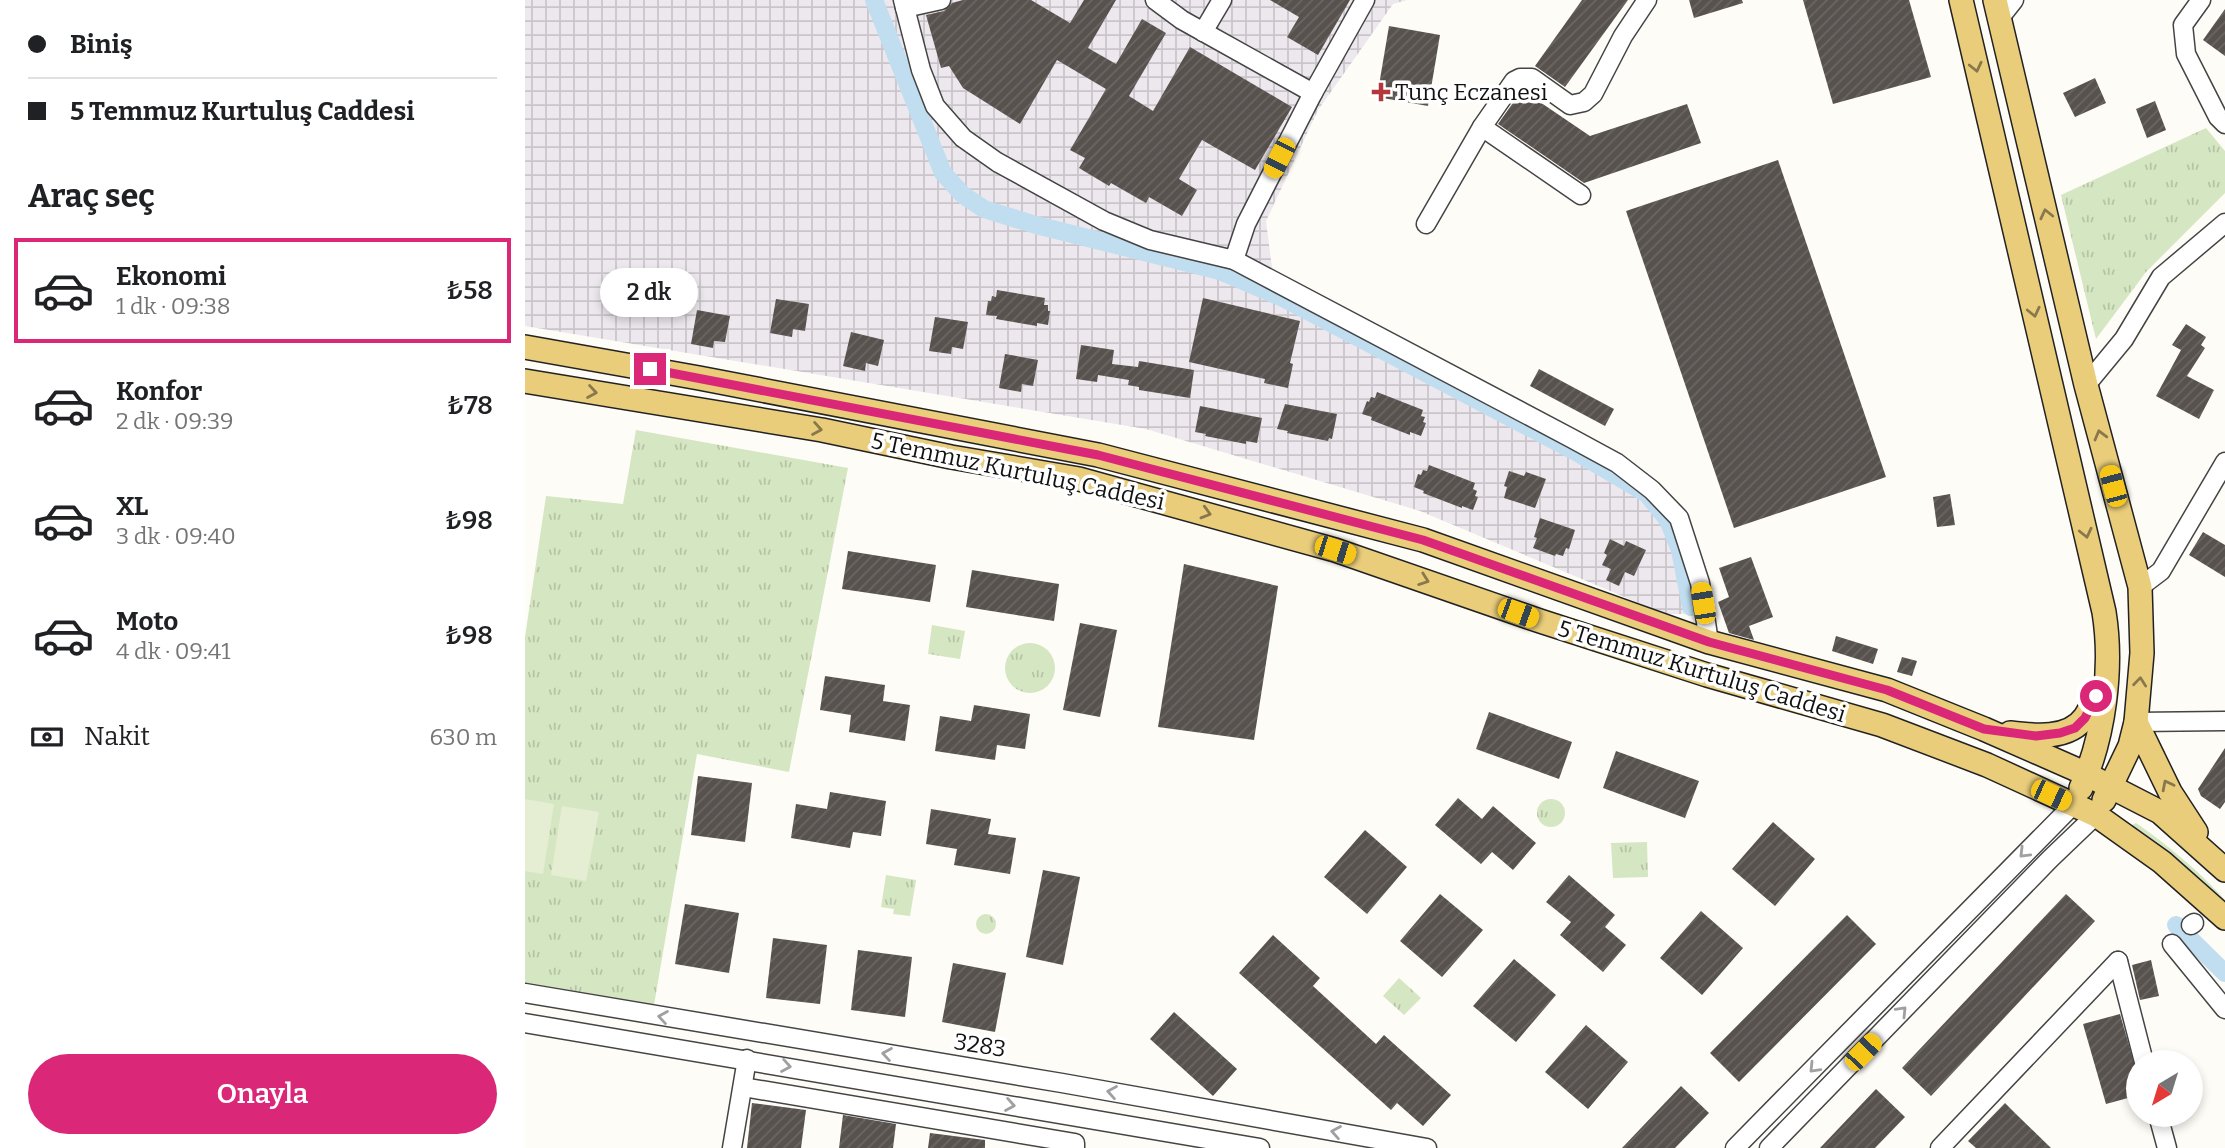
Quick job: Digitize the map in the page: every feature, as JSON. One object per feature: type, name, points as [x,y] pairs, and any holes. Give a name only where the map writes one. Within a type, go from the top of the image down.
[{"type":"main road","points":[[1961,0],[2109,640],[2108,674],[2102,712],[2087,775],[2073,805]]},
{"type":"main road","points":[[1997,10],[2086,385],[2140,587],[2142,653],[2136,722],[2130,746],[2096,815]]},
{"type":"main road","name":"5 Temmuz Kurtuluş Caddesi","points":[[525,347],[1098,455],[1423,540],[1709,642],[1887,690],[1984,729],[2112,786],[2160,812],[2221,866]]},
{"type":"main road","name":"5 Temmuz Kurtuluş Caddesi","points":[[525,381],[822,430],[951,457],[1079,479],[1335,550],[1707,675],[1882,725],[1986,765],[2096,815],[2162,862],[2213,904],[2225,918]]},
{"type":"main road","points":[[1984,729],[2036,736],[2075,728],[2085,718],[2108,674]]},
{"type":"main road","points":[[2136,722],[2169,792],[2221,866]]},
{"type":"street","points":[[941,0],[904,4],[921,70],[935,106],[963,138],[997,162],[1104,221],[1150,240],[1234,260],[1617,463],[1652,490],[1679,518],[1700,583],[1709,642]]},
{"type":"street","points":[[1155,0],[1182,20],[1313,93]]},
{"type":"street","points":[[1203,32],[1222,0]]},
{"type":"street","points":[[1234,260],[1246,224],[1313,93],[1365,0]]},
{"type":"street","points":[[1426,224],[1510,84],[1520,78],[1532,78],[1570,105],[1589,99],[1623,36],[1647,0]]},
{"type":"street","points":[[1997,10],[2014,0]]},
{"type":"street","points":[[2201,0],[2183,25],[2186,54],[2218,117],[2225,124]]},
{"type":"street","points":[[1482,127],[1581,195]]},
{"type":"street","points":[[2086,385],[2124,339],[2161,278],[2225,223]]},
{"type":"street","points":[[2140,587],[2161,571],[2225,462]]},
{"type":"street","points":[[2136,722],[2225,721]]},
{"type":"street","points":[[1735,1148],[2073,805]]},
{"type":"street","points":[[1769,1148],[2096,815]]},
{"type":"street","points":[[2172,944],[2225,1009]]},
{"type":"street","points":[[1945,1146],[2118,961],[2141,1050]]},
{"type":"street","name":"3283","points":[[525,993],[1062,1083],[1427,1148]]},
{"type":"street","points":[[525,1023],[1260,1148]]},
{"type":"street","points":[[732,1148],[747,1059]]},
{"type":"street","points":[[743,1087],[1075,1143],[1075,1148]]},
{"type":"street","points":[[2161,1127],[2167,1148]]},
{"type":"shaded area","points":[[525,0],[1407,0],[1393,4],[1318,110],[1266,221],[1274,283],[1399,350],[1619,476],[1668,516],[1694,614],[1665,614],[1420,511],[1146,429],[525,326]],"holes":[[[980,202],[1105,236],[1011,219]]]},
{"type":"green space","points":[[2206,128],[2225,151],[2225,193],[2146,272],[2096,339],[2061,195]]},
{"type":"green space","points":[[636,430],[848,468],[789,772],[697,754],[654,1005],[525,984],[525,637],[546,496],[623,504]]},
{"type":"green space","points":[[932,625],[965,631],[960,659],[928,654]]},
{"type":"green space","points":[[1030,643],[1048,650],[1055,668],[1048,686],[1030,693],[1012,686],[1005,668],[1012,650]]},
{"type":"green space","points":[[525,799],[554,804],[543,874],[525,871]]},
{"type":"green space","points":[[1551,799],[1561,803],[1565,813],[1561,823],[1551,827],[1541,823],[1537,813],[1541,803]]},
{"type":"green space","points":[[562,806],[599,812],[586,881],[551,875]]},
{"type":"green space","points":[[2136,823],[2183,859],[2225,900],[2225,919],[2131,831],[2132,825]]},
{"type":"green space","points":[[1647,842],[1648,877],[1613,878],[1611,843]]},
{"type":"green space","points":[[886,875],[916,880],[910,916],[893,914],[894,909],[881,907]]},
{"type":"green space","points":[[986,914],[993,917],[996,924],[993,931],[986,934],[979,931],[976,924],[979,917]]},
{"type":"green space","points":[[1399,978],[1421,998],[1404,1015],[1383,996]]},
{"type":"building","points":[[963,0],[1031,0],[1070,23],[1084,0],[1116,0],[1088,48],[1116,64],[1142,19],[1166,33],[1129,96],[1153,111],[1190,47],[1292,107],[1255,170],[1202,140],[1179,179],[1197,190],[1182,216],[1149,197],[1146,203],[1111,183],[1109,186],[1079,168],[1085,158],[1070,150],[1106,89],[1057,60],[1020,124],[963,88],[949,66],[941,68],[926,15],[944,11],[952,3]]},
{"type":"building","points":[[1270,0],[1350,0],[1318,55],[1287,37],[1299,17]]},
{"type":"building","points":[[1582,0],[1628,0],[1565,87],[1535,66]]},
{"type":"building","points":[[1689,0],[1742,0],[1743,3],[1694,18]]},
{"type":"building","points":[[1803,0],[1909,0],[1931,77],[1833,104]]},
{"type":"building","points":[[2225,9],[2225,56],[2203,40]]},
{"type":"building","points":[[1389,26],[1440,35],[1428,106],[1377,97]]},
{"type":"building","points":[[2095,78],[2106,103],[2075,117],[2063,93]]},
{"type":"building","points":[[1522,90],[1590,136],[1687,104],[1701,143],[1584,183],[1498,124]]},
{"type":"building","points":[[2155,101],[2166,130],[2147,138],[2136,109]]},
{"type":"building","points":[[1778,160],[1886,477],[1734,528],[1626,211]]},
{"type":"building","points":[[997,290],[1045,298],[1044,305],[1048,305],[1050,311],[1048,325],[1037,323],[1037,326],[986,315],[988,301],[991,301],[992,296],[996,297]]},
{"type":"building","points":[[1203,298],[1300,321],[1290,363],[1293,364],[1288,388],[1264,383],[1265,379],[1189,362]]},
{"type":"building","points":[[776,299],[809,304],[805,331],[793,329],[792,337],[770,333]]},
{"type":"building","points":[[697,310],[730,316],[725,342],[714,341],[713,348],[691,344]]},
{"type":"building","points":[[935,317],[968,322],[963,349],[952,347],[951,354],[929,351]]},
{"type":"building","points":[[2186,324],[2206,337],[2201,345],[2205,348],[2187,376],[2214,390],[2199,419],[2156,396],[2181,350],[2172,345]]},
{"type":"building","points":[[851,332],[884,340],[878,366],[866,363],[865,371],[843,366]]},
{"type":"building","points":[[1081,345],[1114,350],[1112,364],[1138,367],[1139,361],[1194,370],[1190,398],[1139,390],[1139,387],[1128,385],[1129,380],[1098,375],[1097,382],[1076,379]]},
{"type":"building","points":[[1005,354],[1038,360],[1033,386],[1022,384],[1021,392],[999,388]]},
{"type":"building","points":[[1539,369],[1614,409],[1605,426],[1530,386]]},
{"type":"building","points":[[1377,392],[1423,410],[1421,416],[1425,417],[1423,422],[1426,423],[1421,436],[1410,432],[1410,435],[1362,414],[1367,401],[1369,402],[1371,397],[1375,398]]},
{"type":"building","points":[[1285,404],[1337,414],[1332,439],[1329,438],[1328,441],[1277,429]]},
{"type":"building","points":[[1200,406],[1262,418],[1257,443],[1246,441],[1246,444],[1195,432]]},
{"type":"building","points":[[1429,465],[1475,483],[1473,489],[1477,491],[1475,496],[1478,497],[1473,510],[1423,493],[1424,491],[1414,487],[1418,474],[1421,475],[1423,470],[1427,471]]},
{"type":"building","points":[[1509,471],[1524,476],[1526,472],[1546,479],[1535,508],[1504,498],[1507,487],[1504,486]]},
{"type":"building","points":[[1950,494],[1955,525],[1937,527],[1933,497]]},
{"type":"building","points":[[1540,518],[1575,530],[1569,549],[1566,548],[1563,556],[1533,548]]},
{"type":"building","points":[[2203,532],[2225,545],[2225,577],[2189,555]]},
{"type":"building","points":[[1610,539],[1624,546],[1626,541],[1646,550],[1634,576],[1625,572],[1619,586],[1606,580],[1611,569],[1602,565]]},
{"type":"building","points":[[848,551],[936,565],[930,602],[842,589]]},
{"type":"building","points":[[1751,557],[1773,617],[1749,626],[1754,640],[1729,633],[1718,602],[1729,597],[1719,568]]},
{"type":"building","points":[[1184,564],[1278,586],[1254,740],[1158,727]]},
{"type":"building","points":[[972,570],[1059,584],[1054,621],[966,607]]},
{"type":"building","points":[[1080,623],[1117,630],[1100,717],[1063,710]]},
{"type":"building","points":[[1836,636],[1878,649],[1873,664],[1832,651]]},
{"type":"building","points":[[1902,657],[1917,661],[1912,676],[1897,672]]},
{"type":"building","points":[[825,676],[885,685],[883,701],[910,705],[905,741],[849,732],[851,715],[820,710]]},
{"type":"building","points":[[974,705],[1030,714],[1025,749],[997,745],[995,760],[935,751],[940,716],[971,721]]},
{"type":"building","points":[[1489,712],[1572,742],[1559,779],[1476,749]]},
{"type":"building","points":[[2225,748],[2225,802],[2220,809],[2201,796],[2198,789]]},
{"type":"building","points":[[1616,751],[1699,781],[1685,818],[1603,788]]},
{"type":"building","points":[[698,776],[752,783],[745,842],[691,835]]},
{"type":"building","points":[[830,792],[886,801],[881,836],[853,832],[850,848],[791,838],[796,804],[827,809]]},
{"type":"building","points":[[1458,798],[1482,819],[1493,806],[1536,843],[1513,870],[1492,852],[1481,864],[1435,825]]},
{"type":"building","points":[[931,809],[991,819],[988,834],[1016,838],[1010,874],[954,865],[957,849],[926,844]]},
{"type":"building","points":[[1773,822],[1815,859],[1775,906],[1732,869]]},
{"type":"building","points":[[1365,830],[1407,867],[1367,914],[1324,877]]},
{"type":"building","points":[[1043,870],[1080,877],[1063,965],[1026,957]]},
{"type":"building","points":[[1569,875],[1615,915],[1605,927],[1626,945],[1603,972],[1560,935],[1571,922],[1546,902]]},
{"type":"building","points":[[1440,894],[1483,930],[1442,977],[1400,941]]},
{"type":"building","points":[[2066,894],[2095,921],[1931,1096],[1902,1068]]},
{"type":"building","points":[[685,904],[739,913],[729,973],[675,964]]},
{"type":"building","points":[[1701,911],[1743,948],[1702,995],[1660,958]]},
{"type":"building","points":[[1847,915],[1876,944],[1739,1082],[1710,1053]]},
{"type":"building","points":[[1273,935],[1320,978],[1313,986],[1376,1044],[1384,1035],[1451,1095],[1423,1126],[1397,1103],[1391,1110],[1239,973]]},
{"type":"building","points":[[773,938],[827,945],[820,1004],[766,998]]},
{"type":"building","points":[[858,950],[912,957],[905,1017],[851,1010]]},
{"type":"building","points":[[1514,959],[1556,995],[1516,1042],[1473,1006]]},
{"type":"building","points":[[2151,960],[2159,996],[2140,1000],[2132,965]]},
{"type":"building","points":[[953,963],[1006,973],[995,1032],[942,1022]]},
{"type":"building","points":[[1174,1012],[1237,1069],[1213,1096],[1150,1039]]},
{"type":"building","points":[[2120,1014],[2130,1050],[2126,1050],[2126,1099],[2106,1104],[2083,1024]]},
{"type":"building","points":[[1586,1025],[1628,1062],[1588,1109],[1545,1072]]},
{"type":"building","points":[[1681,1086],[1709,1113],[1675,1148],[1622,1148]]},
{"type":"building","points":[[1876,1089],[1905,1117],[1875,1148],[1820,1148]]},
{"type":"building","points":[[752,1103],[806,1110],[801,1148],[747,1148]]},
{"type":"building","points":[[2005,1103],[2051,1148],[1976,1148],[1968,1141]]},
{"type":"building","points":[[843,1115],[896,1124],[893,1148],[839,1148]]},
{"type":"building","points":[[930,1133],[985,1140],[985,1148],[928,1148]]},
{"type":"waterway","points":[[874,0],[943,173],[963,195],[984,209],[1036,225],[1220,271],[1285,299],[1576,452],[1647,494],[1668,520],[1680,550],[1691,607]]},
{"type":"waterway","points":[[2176,925],[2225,973]]},
{"type":"place","name":"Tunç Eczanesi","points":[[1381,92]]},
{"type":"route","points":[[650,369],[1098,455],[1423,540],[1709,642],[1887,690],[1984,729],[2036,736],[2060,733],[2075,728],[2085,718],[2096,696]]}]
